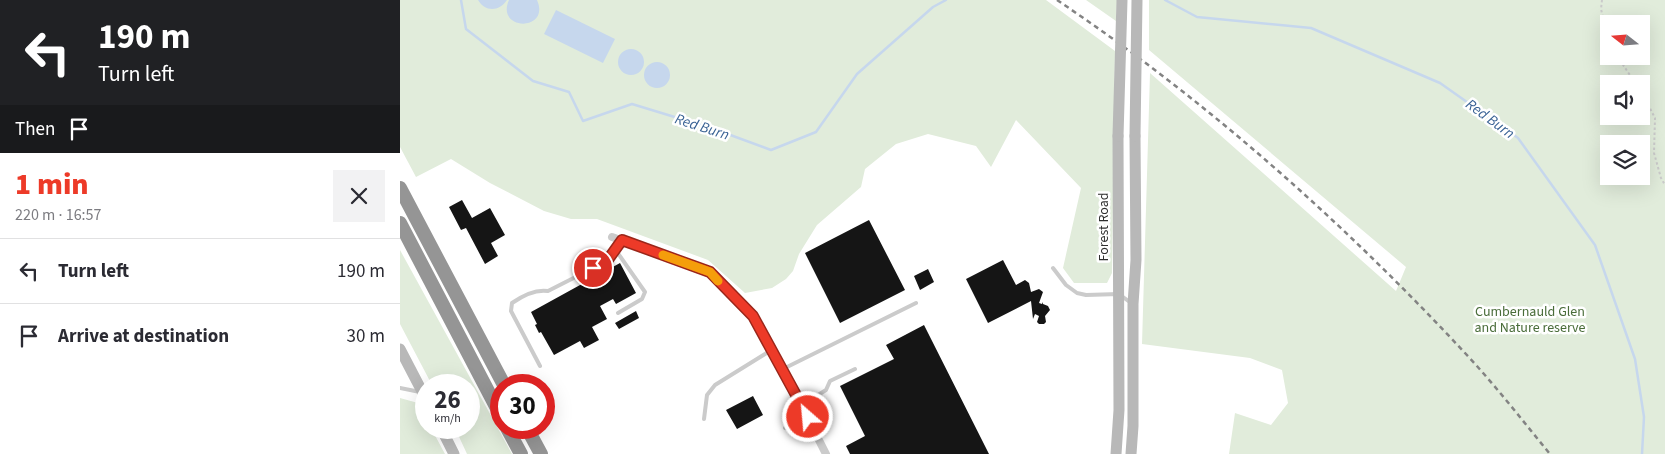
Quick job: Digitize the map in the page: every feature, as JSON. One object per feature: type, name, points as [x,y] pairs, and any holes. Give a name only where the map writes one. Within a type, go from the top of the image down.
[{"type":"highway","points":[[400,188],[498,374]]},
{"type":"highway","points":[[400,223],[490,395]]},
{"type":"highway","points":[[514,439],[522,454]]},
{"type":"highway","points":[[533,439],[541,454]]},
{"type":"street","name":"Forest Road","points":[[1116,454],[1119,410],[1118,136],[1122,0]]},
{"type":"street","points":[[1131,454],[1133,426],[1133,304],[1136,260],[1137,0]]},
{"type":"street","points":[[612,237],[710,272],[753,316],[773,350],[826,454]]},
{"type":"street","points":[[400,349],[415,377]]},
{"type":"street","points":[[446,439],[454,454]]},
{"type":"lane","points":[[540,366],[511,311],[512,303],[522,296],[542,290],[548,291],[607,261],[622,240]]},
{"type":"lane","points":[[615,249],[645,292],[642,299],[618,313]]},
{"type":"lane","points":[[1053,268],[1066,285],[1077,293],[1086,295],[1119,294],[1133,304]]},
{"type":"lane","points":[[783,369],[916,303]]},
{"type":"lane","points":[[704,419],[707,395],[715,385],[773,350]]},
{"type":"lane","points":[[802,405],[826,390],[830,381],[855,369]]},
{"type":"lane","points":[[400,388],[415,393]]},
{"type":"lane","points":[[785,428],[808,417]]},
{"type":"path","points":[[1602,0],[1602,15]]},
{"type":"path","points":[[1650,108],[1655,118],[1654,153],[1661,178],[1665,185]]},
{"type":"green space","points":[[400,0],[1046,0],[1115,51],[1112,273],[1107,283],[1074,283],[1063,268],[1081,188],[1016,120],[991,167],[976,146],[928,134],[896,144],[865,169],[861,187],[817,225],[799,254],[793,271],[786,279],[772,288],[745,293],[708,260],[597,219],[571,219],[544,211],[490,183],[451,159],[416,177],[400,147]]},
{"type":"green space","points":[[1086,0],[1117,0],[1116,21]]},
{"type":"green space","name":"Cumbernauld Glen and Nature reserve","points":[[1149,0],[1665,0],[1665,454],[1229,454],[1235,413],[1271,425],[1288,403],[1282,370],[1250,358],[1142,344],[1150,73],[1396,291],[1406,267],[1149,50]]},
{"type":"green space","points":[[400,250],[468,374],[426,374],[400,324]]},
{"type":"green space","points":[[480,396],[490,414],[490,439],[504,439],[512,454],[467,454],[460,439],[480,439]]},
{"type":"green space","points":[[400,398],[415,402],[415,439],[437,439],[445,454],[400,454]]},
{"type":"water","points":[[478,0],[507,0],[500,7],[492,9],[484,7]]},
{"type":"water","points":[[509,0],[537,0],[539,10],[537,18],[523,24],[515,22],[509,18],[507,10]]},
{"type":"water","points":[[556,10],[615,39],[603,63],[544,34]]},
{"type":"water","points":[[631,49],[640,53],[644,62],[640,71],[631,75],[622,71],[618,62],[622,53]]},
{"type":"water","points":[[657,62],[666,66],[670,75],[666,84],[657,88],[648,84],[644,75],[648,66]]},
{"type":"building","points":[[462,200],[472,218],[490,208],[505,235],[491,243],[498,256],[485,264],[466,228],[461,230],[449,207]]},
{"type":"building","points":[[869,220],[905,290],[840,323],[805,253]]},
{"type":"building","points":[[1003,260],[1016,285],[1025,280],[1029,283],[1031,292],[1039,289],[1043,292],[1039,303],[1042,304],[1043,302],[1050,310],[1045,316],[1046,322],[1044,324],[1037,322],[1039,316],[1035,314],[1033,319],[1031,301],[988,323],[966,279]]},
{"type":"building","points":[[620,263],[636,293],[616,304],[613,299],[600,306],[607,319],[592,327],[599,340],[584,348],[580,341],[554,355],[541,332],[539,333],[531,312]]},
{"type":"building","points":[[928,269],[934,282],[920,290],[914,276]]},
{"type":"building","points":[[636,311],[639,318],[619,329],[615,323]]},
{"type":"building","points":[[924,325],[989,454],[850,454],[846,446],[865,436],[840,386],[894,359],[886,345]]},
{"type":"building","points":[[753,396],[763,415],[737,429],[726,410]]},
{"type":"waterway","name":"Red Burn","points":[[461,0],[466,29],[533,81],[569,92],[583,121],[632,104],[714,129],[771,150],[816,132],[857,74],[933,7],[946,0]]},
{"type":"waterway","name":"Red Burn","points":[[1165,0],[1197,17],[1311,28],[1440,83],[1518,138],[1595,245],[1635,359],[1644,417],[1642,454]]},
{"type":"railway","points":[[1057,0],[1112,38],[1219,121],[1321,210],[1370,256],[1465,353],[1550,454]]},
{"type":"slow traffic","points":[[663,255],[710,272],[718,281]]},
{"type":"route","points":[[593,268],[607,261],[622,240],[710,272],[753,316],[808,417]]}]
